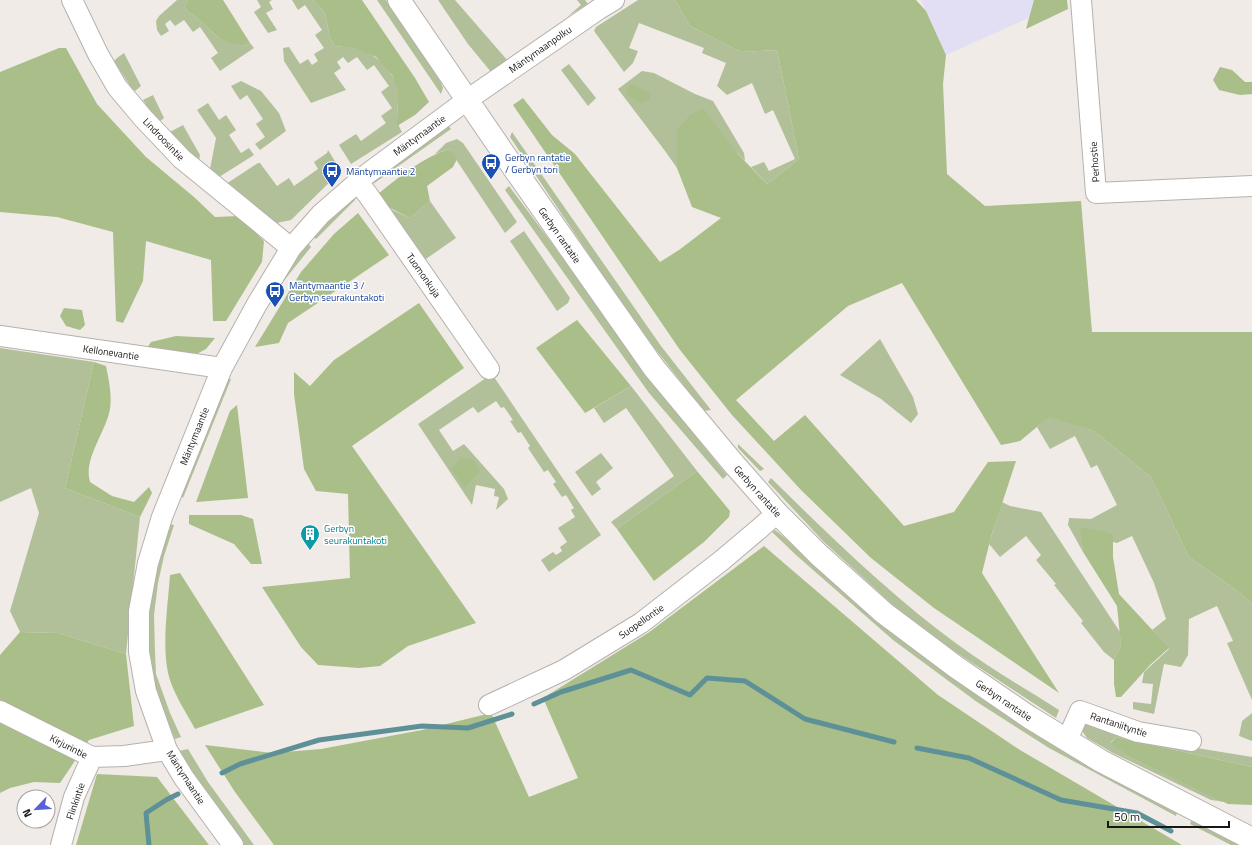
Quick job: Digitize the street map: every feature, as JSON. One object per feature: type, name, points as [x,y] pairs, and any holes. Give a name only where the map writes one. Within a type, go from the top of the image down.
[{"type":"main road","name":"Gerbyn rantatie","points":[[400,0],[535,199],[654,368],[733,463],[777,513],[818,555],[884,613],[956,667],[1029,717],[1101,761],[1252,838]]},
{"type":"street","name":"Lindroosintie","points":[[72,0],[98,54],[117,87],[143,118],[182,159],[291,248]]},
{"type":"street","name":"Mäntymaanpolku","points":[[467,100],[614,0]]},
{"type":"street","name":"Perhostie","points":[[1081,0],[1096,193],[1252,186]]},
{"type":"street","name":"Mäntymaantie","points":[[233,845],[184,778],[167,750],[146,691],[139,652],[139,611],[148,563],[162,516],[222,368],[257,304],[291,248],[321,214],[357,181],[467,100]]},
{"type":"street","name":"Tuomonkuja","points":[[357,181],[489,369]]},
{"type":"street","name":"Kellonevantie","points":[[0,336],[222,368]]},
{"type":"street","name":"Suopellontie","points":[[489,705],[564,670],[641,623],[721,561],[777,513]]},
{"type":"street","name":"Kirjurintie","points":[[0,711],[92,757],[124,756],[167,750]]},
{"type":"street","name":"Rantaniityntie","points":[[1067,740],[1080,711],[1138,732],[1191,741]]},
{"type":"street","name":"Flinkintie","points":[[61,845],[74,797],[92,757]]},
{"type":"shaded area","points":[[921,0],[1034,0],[1040,13],[946,55]]},
{"type":"green space","points":[[177,0],[188,0],[185,5],[187,11],[196,17],[219,38],[244,46],[250,43],[254,48],[220,71],[211,58],[218,53],[200,27],[193,32],[184,20],[175,26],[170,20],[165,24],[169,31],[161,36],[157,30],[156,21],[159,16]]},
{"type":"green space","points":[[188,0],[223,0],[250,43],[244,46],[219,38],[196,17],[187,11],[185,5]]},
{"type":"green space","points":[[257,0],[272,0],[269,2],[273,9],[266,13],[277,30],[268,33],[254,12],[261,7]]},
{"type":"green space","points":[[292,0],[313,0],[325,13],[330,38],[335,46],[352,47],[362,50],[376,58],[388,70],[396,85],[398,93],[397,118],[402,132],[351,164],[339,145],[356,134],[361,141],[386,123],[381,116],[392,108],[381,92],[389,86],[374,65],[367,70],[357,57],[348,63],[343,57],[337,62],[341,68],[334,73],[346,90],[311,103],[284,61],[283,48],[289,47],[300,64],[308,59],[312,65],[318,61],[314,54],[324,48],[315,35],[322,30],[305,5],[298,10]]},
{"type":"green space","points":[[313,0],[362,0],[415,78],[429,102],[415,115],[397,126],[398,93],[392,75],[376,57],[354,48],[335,46],[330,38],[325,13]]},
{"type":"green space","points":[[377,0],[386,0],[439,78],[443,88],[441,94]]},
{"type":"green space","points":[[438,0],[455,0],[508,61],[491,72],[468,44]]},
{"type":"green space","points":[[577,0],[585,0],[588,4],[568,16],[581,5]]},
{"type":"green space","points":[[638,0],[675,0],[690,26],[741,52],[777,50],[799,159],[767,184],[751,167],[764,162],[769,171],[795,159],[773,110],[765,114],[752,83],[727,95],[717,86],[726,63],[702,53],[704,48],[639,23],[629,48],[638,51],[633,63],[624,72],[594,31],[596,27]]},
{"type":"green space","points":[[675,0],[916,0],[926,11],[946,55],[943,84],[947,174],[985,206],[1081,201],[1092,332],[1252,332],[1252,604],[1239,592],[1189,557],[1151,477],[1094,431],[1049,417],[1020,441],[1001,445],[902,283],[848,306],[736,400],[774,441],[805,415],[904,526],[954,512],[988,462],[1016,461],[991,537],[982,573],[1059,693],[934,608],[871,558],[801,490],[732,415],[680,350],[513,105],[523,98],[552,135],[575,154],[660,262],[679,250],[721,218],[692,207],[677,168],[677,130],[690,115],[703,108],[737,153],[767,184],[799,159],[777,50],[741,52],[690,26]]},
{"type":"green space","points":[[1034,0],[1067,0],[1068,9],[1026,29]]},
{"type":"green space","points":[[59,48],[66,48],[97,104],[146,157],[194,197],[215,217],[239,216],[264,241],[262,262],[226,321],[213,321],[211,260],[146,241],[143,281],[123,323],[116,321],[113,232],[57,217],[0,212],[0,72]]},
{"type":"green space","points":[[124,53],[141,86],[135,91],[132,89],[114,61]]},
{"type":"green space","points":[[569,64],[596,98],[588,106],[561,70]]},
{"type":"green space","points":[[1220,67],[1232,70],[1245,82],[1252,82],[1252,94],[1240,95],[1219,90],[1213,80]]},
{"type":"green space","points":[[642,71],[654,73],[695,94],[713,101],[744,153],[745,161],[737,153],[677,130],[677,168],[618,89]]},
{"type":"green space","points":[[241,81],[261,91],[279,113],[286,131],[260,150],[255,144],[265,137],[256,124],[263,119],[247,95],[240,100],[231,86]]},
{"type":"green space","points":[[630,84],[651,94],[649,100],[640,103],[626,94]]},
{"type":"green space","points":[[153,95],[164,118],[159,122],[143,100]]},
{"type":"green space","points":[[208,103],[219,120],[226,115],[236,130],[229,135],[241,153],[249,148],[254,155],[219,177],[210,169],[216,138],[197,110]]},
{"type":"green space","points":[[447,124],[451,129],[373,184],[376,175]]},
{"type":"green space","points":[[183,125],[200,155],[199,160],[176,140],[170,132]]},
{"type":"green space","points":[[512,132],[661,346],[711,410],[704,411],[653,346],[610,286],[510,137]]},
{"type":"green space","points":[[457,139],[463,143],[517,222],[505,233],[449,149],[435,154],[446,143]]},
{"type":"green space","points":[[449,149],[457,159],[453,167],[427,186],[430,201],[410,218],[386,206],[378,194],[420,162]]},
{"type":"green space","points":[[328,150],[341,171],[291,220],[277,223],[226,184],[260,163],[277,186],[289,178],[294,186],[318,169],[314,162],[327,153]]},
{"type":"green space","points":[[509,186],[658,390],[727,475],[723,479],[649,393],[505,190]]},
{"type":"green space","points":[[356,199],[316,239],[312,236],[346,201]]},
{"type":"green space","points":[[430,201],[456,238],[423,261],[386,207],[410,218]]},
{"type":"green space","points":[[358,213],[389,255],[288,323],[279,343],[255,347],[301,272],[334,234]]},
{"type":"green space","points":[[524,231],[570,298],[568,303],[557,311],[510,241]]},
{"type":"green space","points":[[307,242],[311,247],[282,283],[282,276]]},
{"type":"green space","points":[[419,303],[464,368],[352,446],[476,623],[408,646],[380,666],[359,668],[318,665],[301,647],[262,587],[350,578],[348,494],[316,491],[304,469],[294,394],[294,372],[310,386],[334,360]]},
{"type":"green space","points":[[64,308],[82,310],[85,325],[80,330],[66,326],[60,316]]},
{"type":"green space","points":[[577,320],[631,386],[585,413],[536,348]]},
{"type":"green space","points":[[176,336],[215,338],[206,349],[191,357],[147,348],[151,342]]},
{"type":"green space","points":[[880,339],[913,397],[918,414],[911,423],[881,399],[840,375]]},
{"type":"green space","points":[[0,348],[94,362],[65,488],[140,517],[126,654],[58,633],[20,632],[10,611],[39,513],[31,488],[0,502]]},
{"type":"green space","points":[[94,362],[106,366],[111,403],[108,418],[92,455],[89,473],[90,482],[112,496],[134,502],[149,487],[152,493],[140,517],[65,488]]},
{"type":"green space","points":[[492,374],[601,535],[549,572],[541,560],[553,552],[556,555],[562,551],[560,547],[567,542],[558,528],[575,517],[571,510],[574,508],[566,495],[562,497],[553,484],[556,482],[548,470],[544,472],[528,448],[530,446],[521,432],[518,433],[510,421],[513,420],[504,407],[501,408],[496,401],[478,413],[473,407],[439,430],[453,451],[464,444],[504,489],[508,499],[496,510],[499,497],[494,496],[495,489],[476,485],[472,505],[418,424]]},
{"type":"green space","points":[[226,378],[231,379],[183,498],[179,494]]},
{"type":"green space","points":[[631,386],[697,471],[617,529],[611,522],[674,476],[626,408],[604,423],[594,408]]},
{"type":"green space","points":[[237,405],[248,498],[196,502],[230,411]]},
{"type":"green space","points":[[1049,416],[1094,431],[1151,477],[1189,557],[1239,592],[1252,604],[1252,700],[1227,643],[1233,641],[1217,606],[1189,619],[1188,655],[1181,667],[1164,664],[1154,714],[1133,709],[1133,702],[1151,704],[1153,684],[1142,683],[1144,672],[1169,649],[1152,630],[1166,619],[1154,583],[1132,536],[1117,543],[1113,542],[1112,533],[1081,528],[1083,552],[1068,525],[1069,518],[1091,519],[1117,505],[1097,465],[1091,468],[1075,436],[1050,449],[1037,427]]},
{"type":"green space","points":[[738,444],[764,469],[760,471],[738,448]]},
{"type":"green space","points":[[601,453],[613,468],[596,482],[601,489],[592,496],[575,472]]},
{"type":"green space","points":[[461,458],[473,460],[480,471],[465,488],[451,469]]},
{"type":"green space","points":[[697,471],[730,511],[729,517],[704,542],[654,581],[617,529]]},
{"type":"green space","points":[[771,478],[838,543],[908,606],[969,653],[1059,710],[1056,718],[951,649],[894,606],[824,542],[768,482]]},
{"type":"green space","points":[[1002,502],[1010,506],[1041,512],[1120,632],[1121,646],[1114,660],[1104,652],[1081,623],[1083,621],[1036,560],[1041,555],[1026,536],[1000,557],[989,544]]},
{"type":"green space","points":[[189,515],[241,515],[253,519],[262,564],[251,564],[234,544],[189,524]]},
{"type":"green space","points":[[169,524],[174,525],[164,556],[158,583],[154,615],[155,652],[156,674],[170,713],[181,737],[175,739],[163,713],[152,674],[149,650],[148,614],[160,555]]},
{"type":"green space","points":[[1080,527],[1113,533],[1113,557],[1119,594],[1169,648],[1150,665],[1121,697],[1116,697],[1114,684],[1114,660],[1121,646],[1117,606],[1083,552]]},
{"type":"green space","points":[[775,530],[804,553],[1178,810],[1176,816],[1049,748],[977,702],[893,640],[796,555],[772,532]]},
{"type":"green space","points":[[764,546],[938,695],[1020,750],[1182,845],[274,845],[235,792],[205,745],[272,753],[321,749],[422,730],[491,713],[529,797],[578,778],[543,698],[648,633]]},
{"type":"green space","points":[[180,573],[264,705],[195,729],[173,689],[166,658],[165,644],[170,575]]},
{"type":"green space","points":[[20,632],[58,633],[126,654],[134,726],[89,740],[60,783],[34,782],[10,788],[0,793],[0,655]]},
{"type":"green space","points":[[1252,713],[1252,741],[1239,736],[1242,721]]},
{"type":"green space","points":[[1085,724],[1091,724],[1154,741],[1252,757],[1252,767],[1116,737],[1111,742],[1127,756],[1226,802],[1211,800],[1113,753],[1087,738],[1082,731]]},
{"type":"green space","points":[[1116,737],[1252,767],[1252,805],[1228,804],[1127,756],[1111,743]]},
{"type":"green space","points":[[188,749],[208,782],[254,845],[241,845],[200,787],[179,751]]},
{"type":"green space","points":[[97,774],[157,777],[209,845],[76,845]]},
{"type":"green space","points":[[1192,819],[1241,845],[1231,845],[1190,824]]},
{"type":"waterway","points":[[534,704],[561,692],[631,670],[690,695],[707,678],[745,681],[805,719],[894,742]]},
{"type":"waterway","points":[[222,773],[240,764],[319,740],[422,726],[468,728],[512,714]]},
{"type":"waterway","points":[[917,748],[969,758],[1061,800],[1137,813],[1171,831]]},
{"type":"waterway","points":[[149,845],[146,813],[178,794]]},
{"type":"place","name":"Gerbyn rantatie / Gerbyn tori","points":[[491,180]]},
{"type":"place","name":"Mäntymaantie 2","points":[[332,188]]},
{"type":"place","name":"Mäntymaantie 3 / Gerbyn seurakuntakoti","points":[[275,308]]},
{"type":"place","name":"Gerbyn seurakuntakoti","points":[[310,551]]}]
